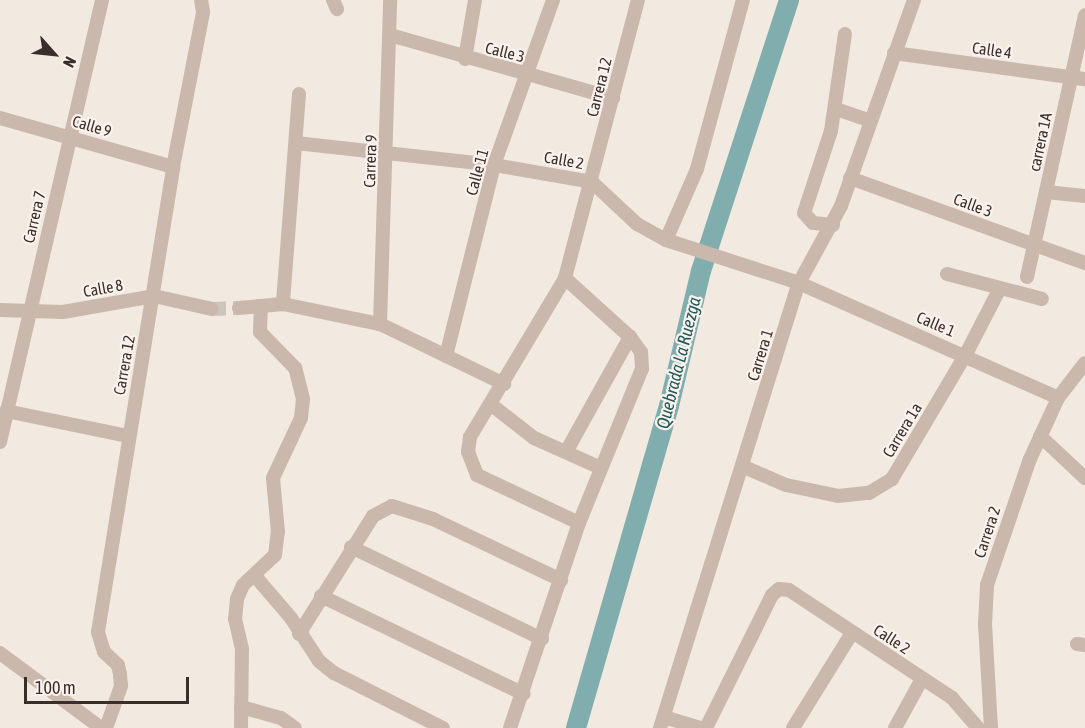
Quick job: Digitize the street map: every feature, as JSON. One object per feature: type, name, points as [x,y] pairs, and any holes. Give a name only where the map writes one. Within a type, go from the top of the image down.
[{"type":"street","name":"Carrera 7","points":[[0,442],[102,0]]},
{"type":"street","name":"Carrera 12","points":[[106,728],[121,686],[120,674],[118,665],[104,652],[98,632],[173,167],[203,12],[202,0]]},
{"type":"street","name":"Carrera 9","points":[[380,324],[390,0]]},
{"type":"street","points":[[465,59],[475,0]]},
{"type":"street","name":"Calle 11","points":[[446,356],[494,165],[553,0]]},
{"type":"street","name":"Carrera 12","points":[[579,523],[477,475],[468,452],[471,437],[493,406],[566,278],[638,0]]},
{"type":"street","points":[[666,240],[697,168],[743,0]]},
{"type":"street","name":"Carrera 1","points":[[662,722],[799,284],[833,225],[914,0]]},
{"type":"street","name":"carrera 1A","points":[[1027,277],[1085,15]]},
{"type":"street","points":[[833,225],[813,223],[804,213],[836,109],[845,34]]},
{"type":"street","name":"Calle 3","points":[[390,35],[465,59],[613,98]]},
{"type":"street","name":"Calle 4","points":[[894,53],[1085,79]]},
{"type":"street","points":[[283,304],[299,94]]},
{"type":"street","points":[[836,109],[870,121]]},
{"type":"street","name":"Calle 9","points":[[0,118],[173,167]]},
{"type":"street","name":"Calle 2","points":[[296,143],[494,165],[592,182],[637,224],[666,240],[688,250],[799,284]]},
{"type":"street","name":"Calle 3","points":[[850,178],[1085,263]]},
{"type":"street","points":[[1046,192],[1085,196]]},
{"type":"street","points":[[947,274],[999,290],[1042,299]]},
{"type":"street","points":[[510,728],[524,694],[579,523],[642,369],[642,352],[630,337],[566,278]]},
{"type":"street","name":"Calle 1","points":[[799,284],[966,354],[1058,398]]},
{"type":"street","name":"Carrera 1a","points":[[742,466],[810,492],[869,493],[892,479],[966,354],[999,290]]},
{"type":"street","name":"Calle 8","points":[[0,310],[28,314],[63,312],[154,296],[212,309]]},
{"type":"street","points":[[239,308],[283,304],[380,324],[504,384]]},
{"type":"street","points":[[241,728],[242,649],[235,619],[237,599],[243,585],[275,555],[278,532],[273,478],[301,418],[303,399],[295,368],[260,332],[261,307]]},
{"type":"street","points":[[566,452],[630,337]]},
{"type":"street","name":"Carrera 2","points":[[991,728],[985,634],[987,585],[1018,489],[1040,436],[1058,398],[1085,363]]},
{"type":"street","points":[[493,406],[534,438],[602,468]]},
{"type":"street","points":[[6,411],[128,436]]},
{"type":"street","points":[[1040,436],[1084,473]]},
{"type":"street","points":[[299,634],[351,548],[381,509],[404,507],[561,580]]},
{"type":"street","points":[[351,548],[542,639]]},
{"type":"street","points":[[255,576],[291,618],[299,634],[334,673],[443,728]]},
{"type":"street","name":"Calle 2","points":[[706,728],[772,595],[779,589],[789,590],[952,698],[978,728]]},
{"type":"street","points":[[321,596],[524,694]]},
{"type":"street","points":[[793,728],[852,633]]},
{"type":"street","points":[[0,653],[101,728]]},
{"type":"street","points":[[895,728],[922,679]]},
{"type":"street","points":[[241,707],[281,718],[295,728]]},
{"type":"street","points":[[662,722],[699,728]]},
{"type":"waterway","name":"Quebrada La Ruezga","points":[[576,728],[669,406],[701,271],[789,0]]},
{"type":"tunnel","points":[[212,309],[239,308]]}]
